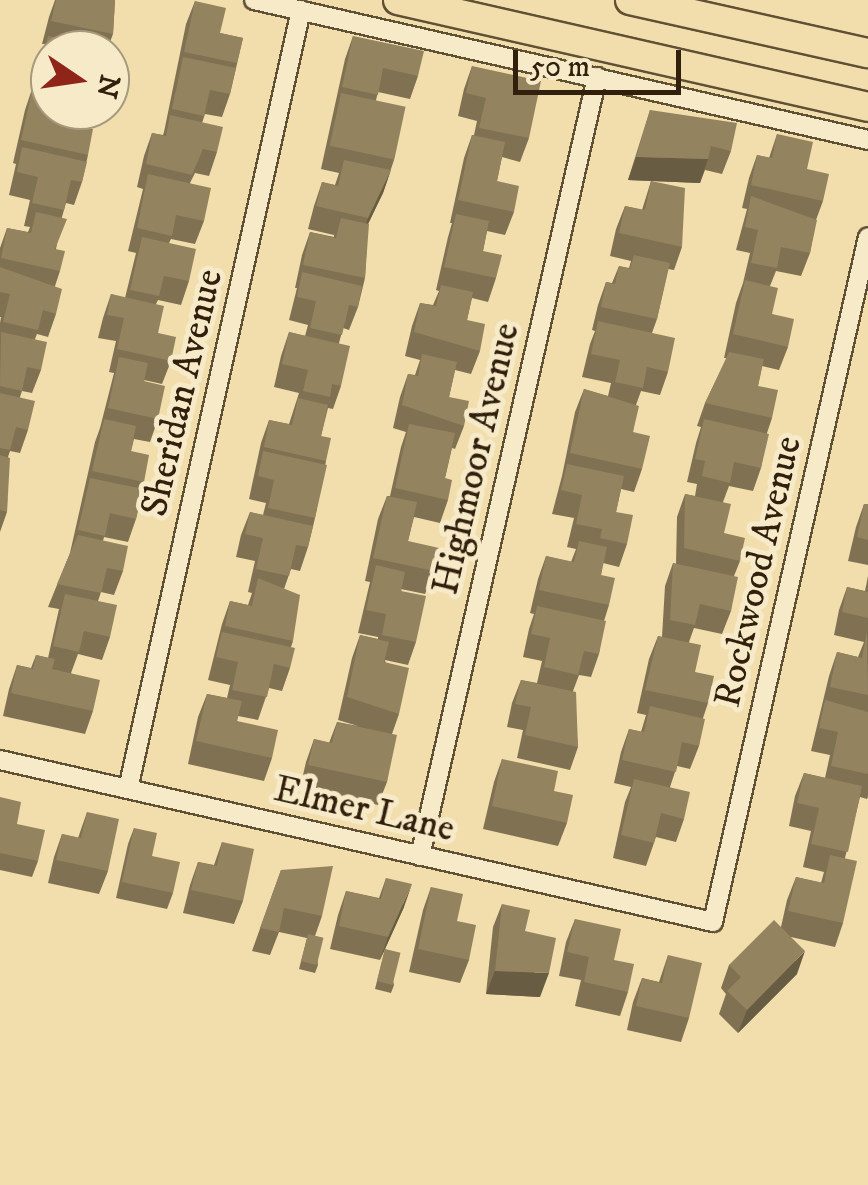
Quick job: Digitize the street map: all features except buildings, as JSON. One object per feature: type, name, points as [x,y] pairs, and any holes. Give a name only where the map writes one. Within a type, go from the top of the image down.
[{"type":"main road","points":[[398,0],[868,107]]},
{"type":"main road","points":[[630,0],[868,53]]},
{"type":"street","points":[[254,0],[868,140]]},
{"type":"street","name":"Sheridan Avenue","points":[[128,789],[302,10]]},
{"type":"street","name":"Highmoor Avenue","points":[[420,856],[597,77]]},
{"type":"street","name":"Rockwood Avenue","points":[[714,922],[868,237]]},
{"type":"street","name":"Elmer Lane","points":[[0,760],[714,922]]}]
